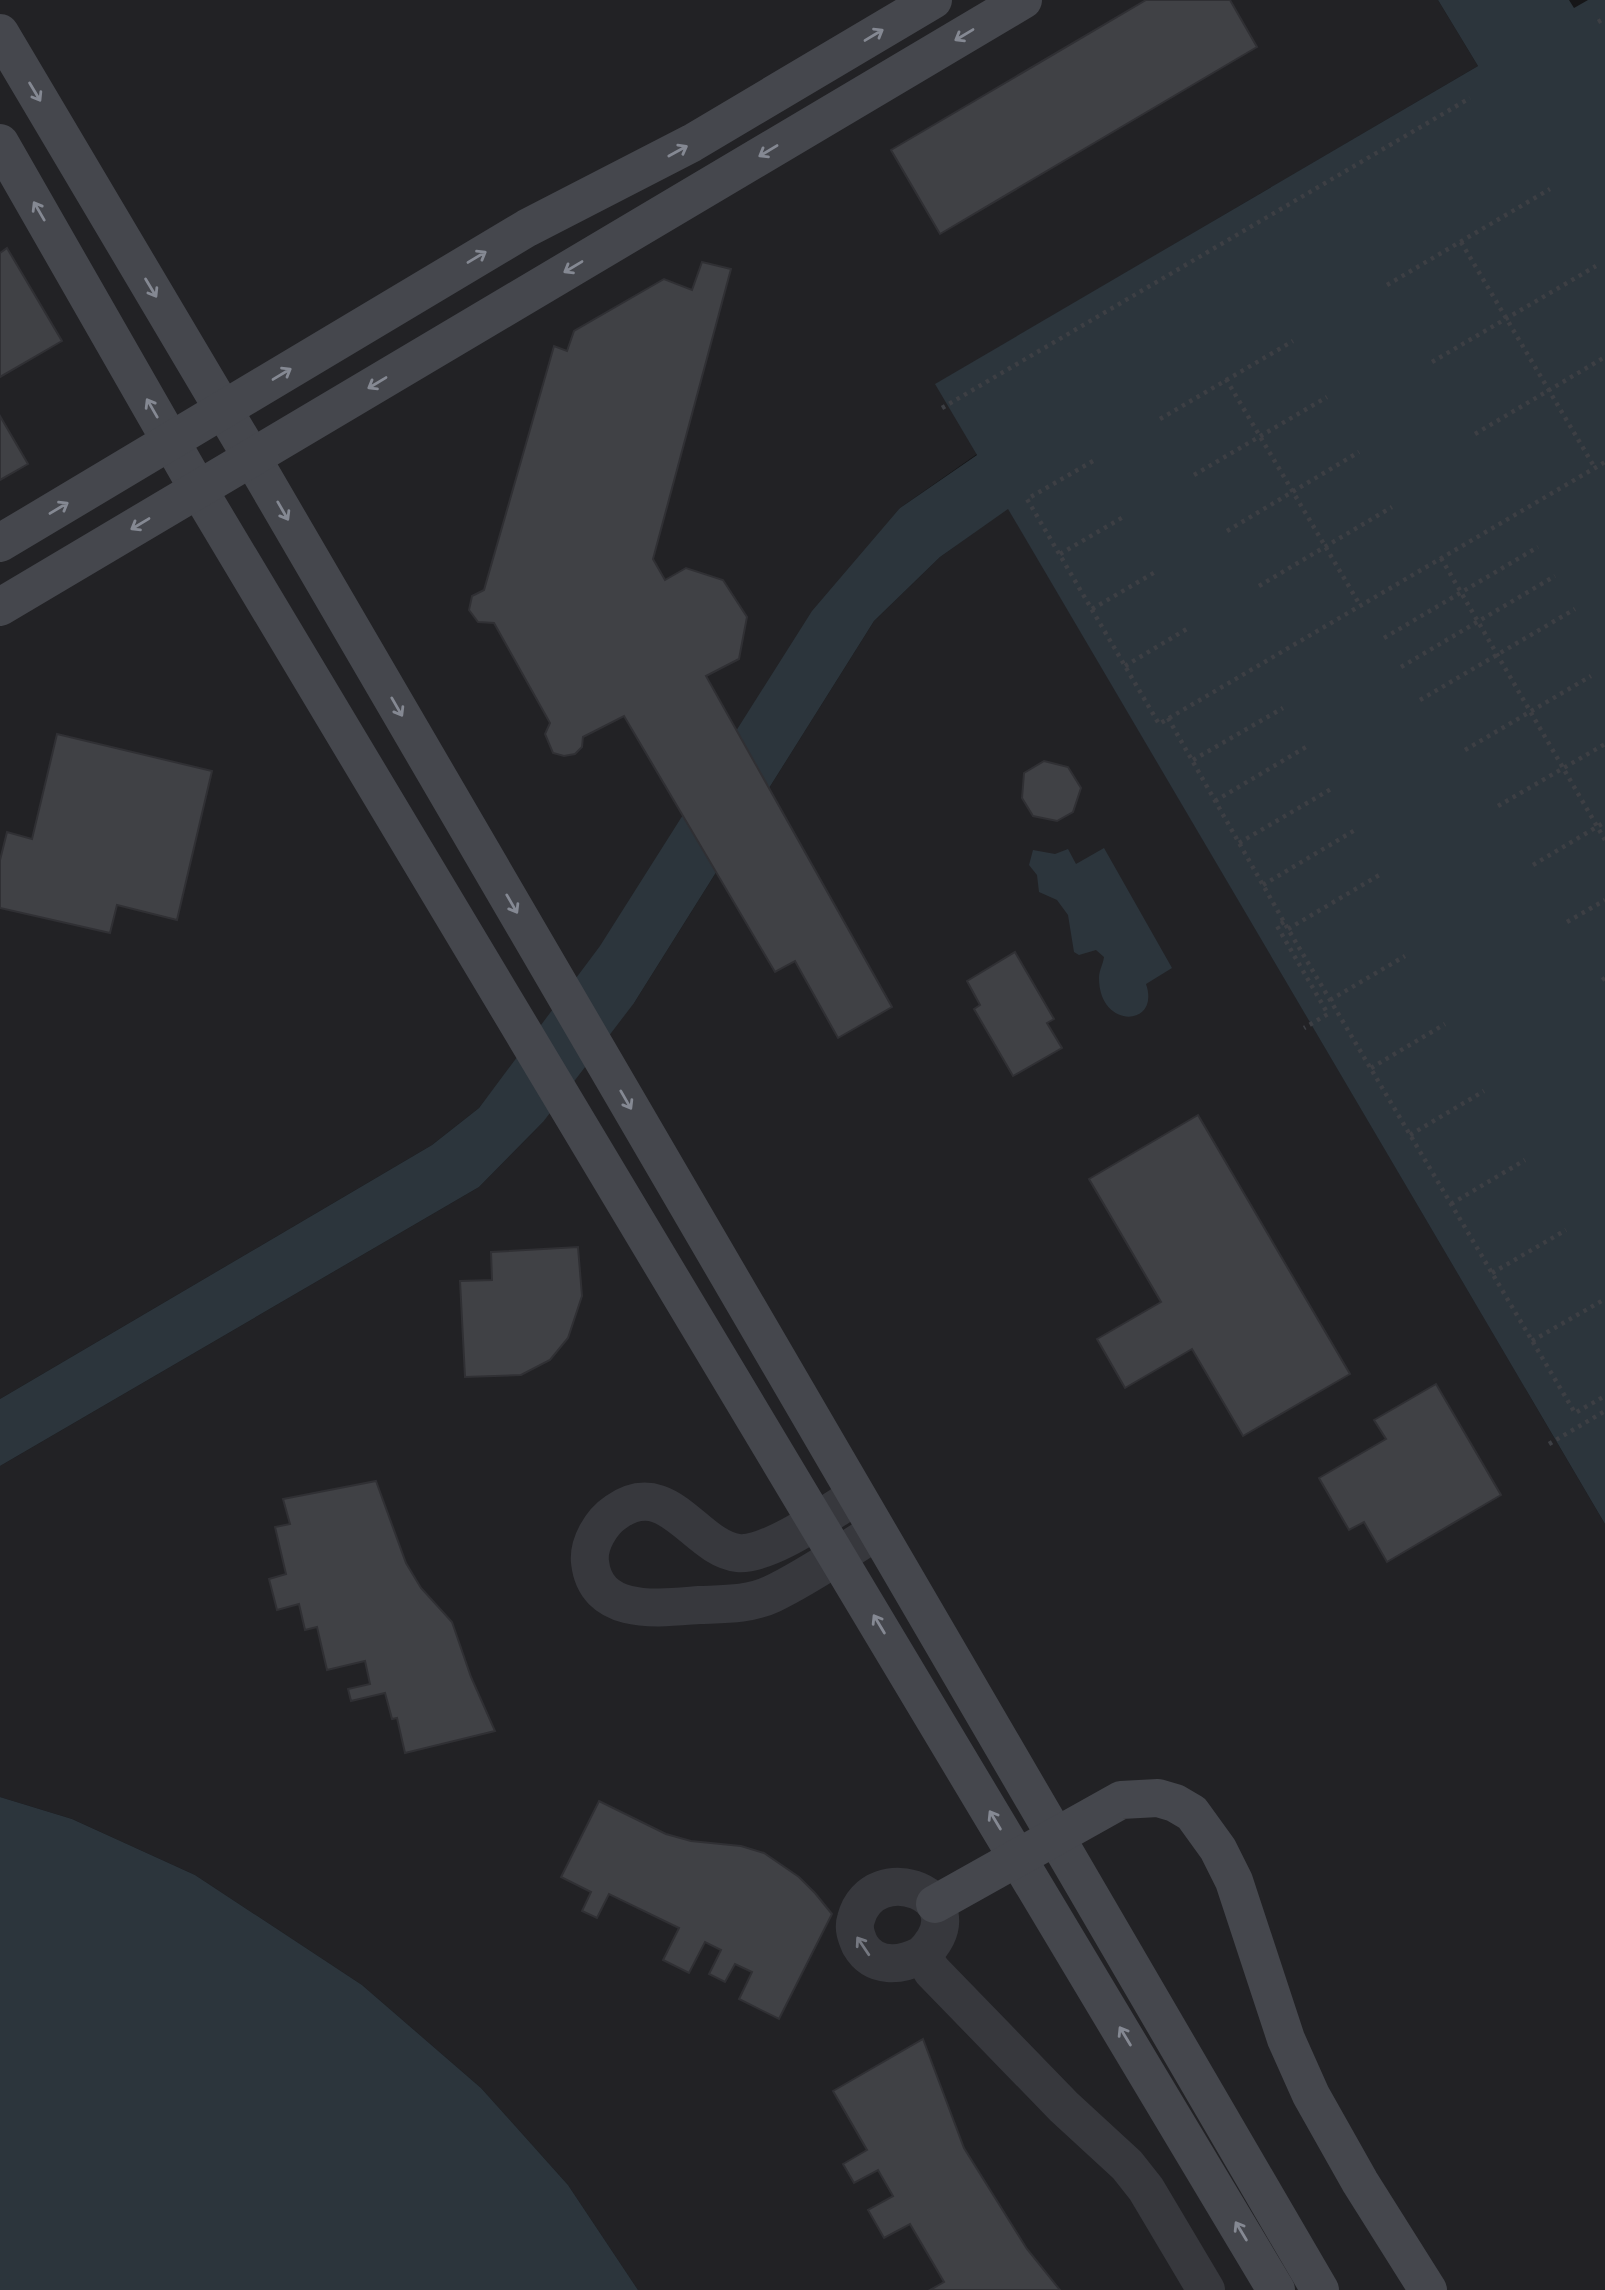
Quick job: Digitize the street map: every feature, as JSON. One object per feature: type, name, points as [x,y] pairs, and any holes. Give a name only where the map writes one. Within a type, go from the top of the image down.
[{"type":"street","points":[[0,542],[560,208],[692,143],[933,0]]},
{"type":"street","points":[[0,607],[1023,0]]},
{"type":"street","points":[[0,33],[252,458],[1320,2290]]},
{"type":"street","points":[[0,143],[198,489],[1276,2290]]},
{"type":"street","points":[[856,1496],[769,1546],[753,1552],[736,1553],[722,1547],[665,1505],[631,1504],[615,1512],[601,1526],[591,1545],[589,1560],[593,1576],[601,1590],[627,1606],[647,1609],[754,1601],[771,1595],[877,1531]]},
{"type":"street","points":[[935,1904],[1121,1800],[1158,1798],[1175,1803],[1192,1813],[1218,1849],[1234,1881],[1286,2039],[1311,2095],[1360,2182],[1428,2290]]},
{"type":"street","points":[[896,1887],[917,1889],[935,1904],[940,1921],[939,1931],[922,1955],[898,1964],[876,1960],[866,1954],[856,1936],[856,1915],[870,1897],[896,1887]]},
{"type":"street","points":[[922,1955],[948,1990],[1127,2165],[1146,2189],[1206,2290]]},
{"type":"path","points":[[1598,22],[1605,18]]},
{"type":"path","points":[[942,408],[1470,98]]},
{"type":"path","points":[[1387,285],[1550,189]]},
{"type":"path","points":[[1461,242],[1595,468]]},
{"type":"path","points":[[1432,362],[1596,266]]},
{"type":"path","points":[[1160,419],[1293,341]]},
{"type":"path","points":[[1475,434],[1605,357]]},
{"type":"path","points":[[1226,379],[1360,605]]},
{"type":"path","points":[[1194,475],[1327,397]]},
{"type":"path","points":[[1227,531],[1359,452]]},
{"type":"path","points":[[1093,461],[1027,499],[1159,724],[1605,462]]},
{"type":"path","points":[[1259,586],[1392,508]]},
{"type":"path","points":[[1060,554],[1125,516]]},
{"type":"path","points":[[1384,638],[1538,547]]},
{"type":"path","points":[[1441,558],[1605,839]]},
{"type":"path","points":[[1092,609],[1157,571]]},
{"type":"path","points":[[1401,667],[1555,576]]},
{"type":"path","points":[[1420,700],[1575,610]]},
{"type":"path","points":[[1125,666],[1190,627]]},
{"type":"path","points":[[1465,750],[1591,676]]},
{"type":"path","points":[[1193,761],[1283,708]]},
{"type":"path","points":[[1168,718],[1287,929],[1575,1413],[1605,1396]]},
{"type":"path","points":[[1498,806],[1605,744]]},
{"type":"path","points":[[1216,801],[1306,747]]},
{"type":"path","points":[[1239,843],[1331,789]]},
{"type":"path","points":[[1533,864],[1605,822]]},
{"type":"path","points":[[1263,885],[1355,830]]},
{"type":"path","points":[[1287,929],[1381,873]]},
{"type":"path","points":[[1567,922],[1605,900]]},
{"type":"path","points":[[1284,922],[1277,926],[1328,1014],[1304,1028]]},
{"type":"path","points":[[1330,1000],[1405,956]]},
{"type":"path","points":[[1370,1068],[1445,1024]]},
{"type":"path","points":[[1410,1135],[1484,1091]]},
{"type":"path","points":[[1451,1203],[1525,1160]]},
{"type":"path","points":[[1492,1273],[1566,1230]]},
{"type":"path","points":[[1532,1342],[1605,1299]]},
{"type":"path","points":[[1549,1444],[1605,1411]]},
{"type":"shaded area","points":[[0,0],[1438,0],[1478,66],[936,384],[977,454],[900,508],[634,1003],[874,621],[940,557],[1008,508],[1605,1524],[1605,2290],[638,2290],[568,2185],[481,2088],[362,1985],[195,1875],[72,1819],[0,1797],[0,1466],[479,1187],[543,1122],[510,1068],[479,1108],[432,1145],[0,1399]]},
{"type":"shaded area","points":[[1438,0],[1569,0],[1574,8],[1588,0],[1605,0],[1605,1524],[1008,509],[940,557],[874,621],[634,1003],[543,1122],[479,1187],[0,1466],[0,1399],[432,1145],[479,1108],[600,946],[812,611],[900,508],[977,455],[935,384],[1478,66]]},
{"type":"shaded area","points":[[1104,848],[1172,968],[1146,984],[1148,998],[1145,1009],[1138,1015],[1128,1017],[1108,1007],[1102,995],[1099,975],[1104,957],[1096,950],[1079,955],[1074,952],[1068,915],[1057,900],[1039,892],[1037,875],[1029,865],[1033,850],[1055,854],[1068,849],[1076,864]]},
{"type":"shaded area","points":[[0,1797],[72,1819],[195,1875],[362,1985],[481,2088],[568,2185],[638,2290],[0,2290]]},
{"type":"building","points":[[1146,0],[1230,0],[1257,47],[940,234],[891,150]]},
{"type":"building","points":[[7,248],[62,341],[0,377],[0,253]]},
{"type":"building","points":[[702,262],[731,269],[653,559],[665,580],[686,568],[723,580],[747,617],[739,659],[706,676],[892,1007],[838,1038],[795,961],[775,972],[624,716],[583,737],[582,747],[575,754],[564,756],[553,753],[545,734],[550,723],[494,623],[478,622],[469,610],[472,596],[484,590],[554,346],[567,351],[574,331],[664,279],[692,290]]},
{"type":"building","points":[[0,416],[28,464],[0,480]]},
{"type":"building","points":[[57,734],[212,771],[177,920],[117,905],[110,933],[0,908],[0,860],[7,832],[32,839]]},
{"type":"building","points":[[1044,761],[1068,767],[1081,788],[1073,812],[1057,821],[1033,816],[1022,798],[1024,773]]},
{"type":"building","points":[[1015,952],[1054,1019],[1047,1023],[1062,1048],[1013,1076],[974,1009],[980,1005],[967,981]]},
{"type":"building","points":[[1198,1115],[1350,1374],[1243,1436],[1192,1349],[1125,1388],[1097,1339],[1161,1302],[1089,1179]]},
{"type":"building","points":[[578,1247],[582,1296],[568,1338],[550,1360],[521,1375],[465,1377],[460,1281],[492,1280],[491,1252]]},
{"type":"building","points":[[1436,1384],[1501,1495],[1387,1562],[1364,1522],[1349,1530],[1319,1478],[1386,1439],[1374,1420]]},
{"type":"building","points":[[376,1481],[406,1563],[421,1588],[452,1622],[471,1677],[495,1731],[405,1753],[397,1718],[392,1719],[385,1693],[351,1701],[348,1689],[370,1684],[365,1661],[327,1670],[317,1627],[305,1630],[299,1604],[277,1610],[269,1579],[286,1574],[275,1527],[290,1524],[283,1499]]},
{"type":"building","points":[[599,1801],[666,1834],[691,1841],[741,1846],[764,1853],[799,1877],[815,1893],[832,1914],[779,2019],[739,1999],[752,1972],[735,1964],[725,1982],[709,1974],[721,1950],[705,1942],[689,1973],[663,1960],[679,1928],[609,1894],[597,1918],[582,1911],[591,1892],[561,1877]]},
{"type":"building","points":[[923,2039],[964,2148],[1027,2249],[1060,2290],[930,2290],[944,2282],[910,2224],[884,2238],[868,2210],[893,2196],[878,2170],[854,2183],[843,2164],[867,2150],[833,2091]]}]
